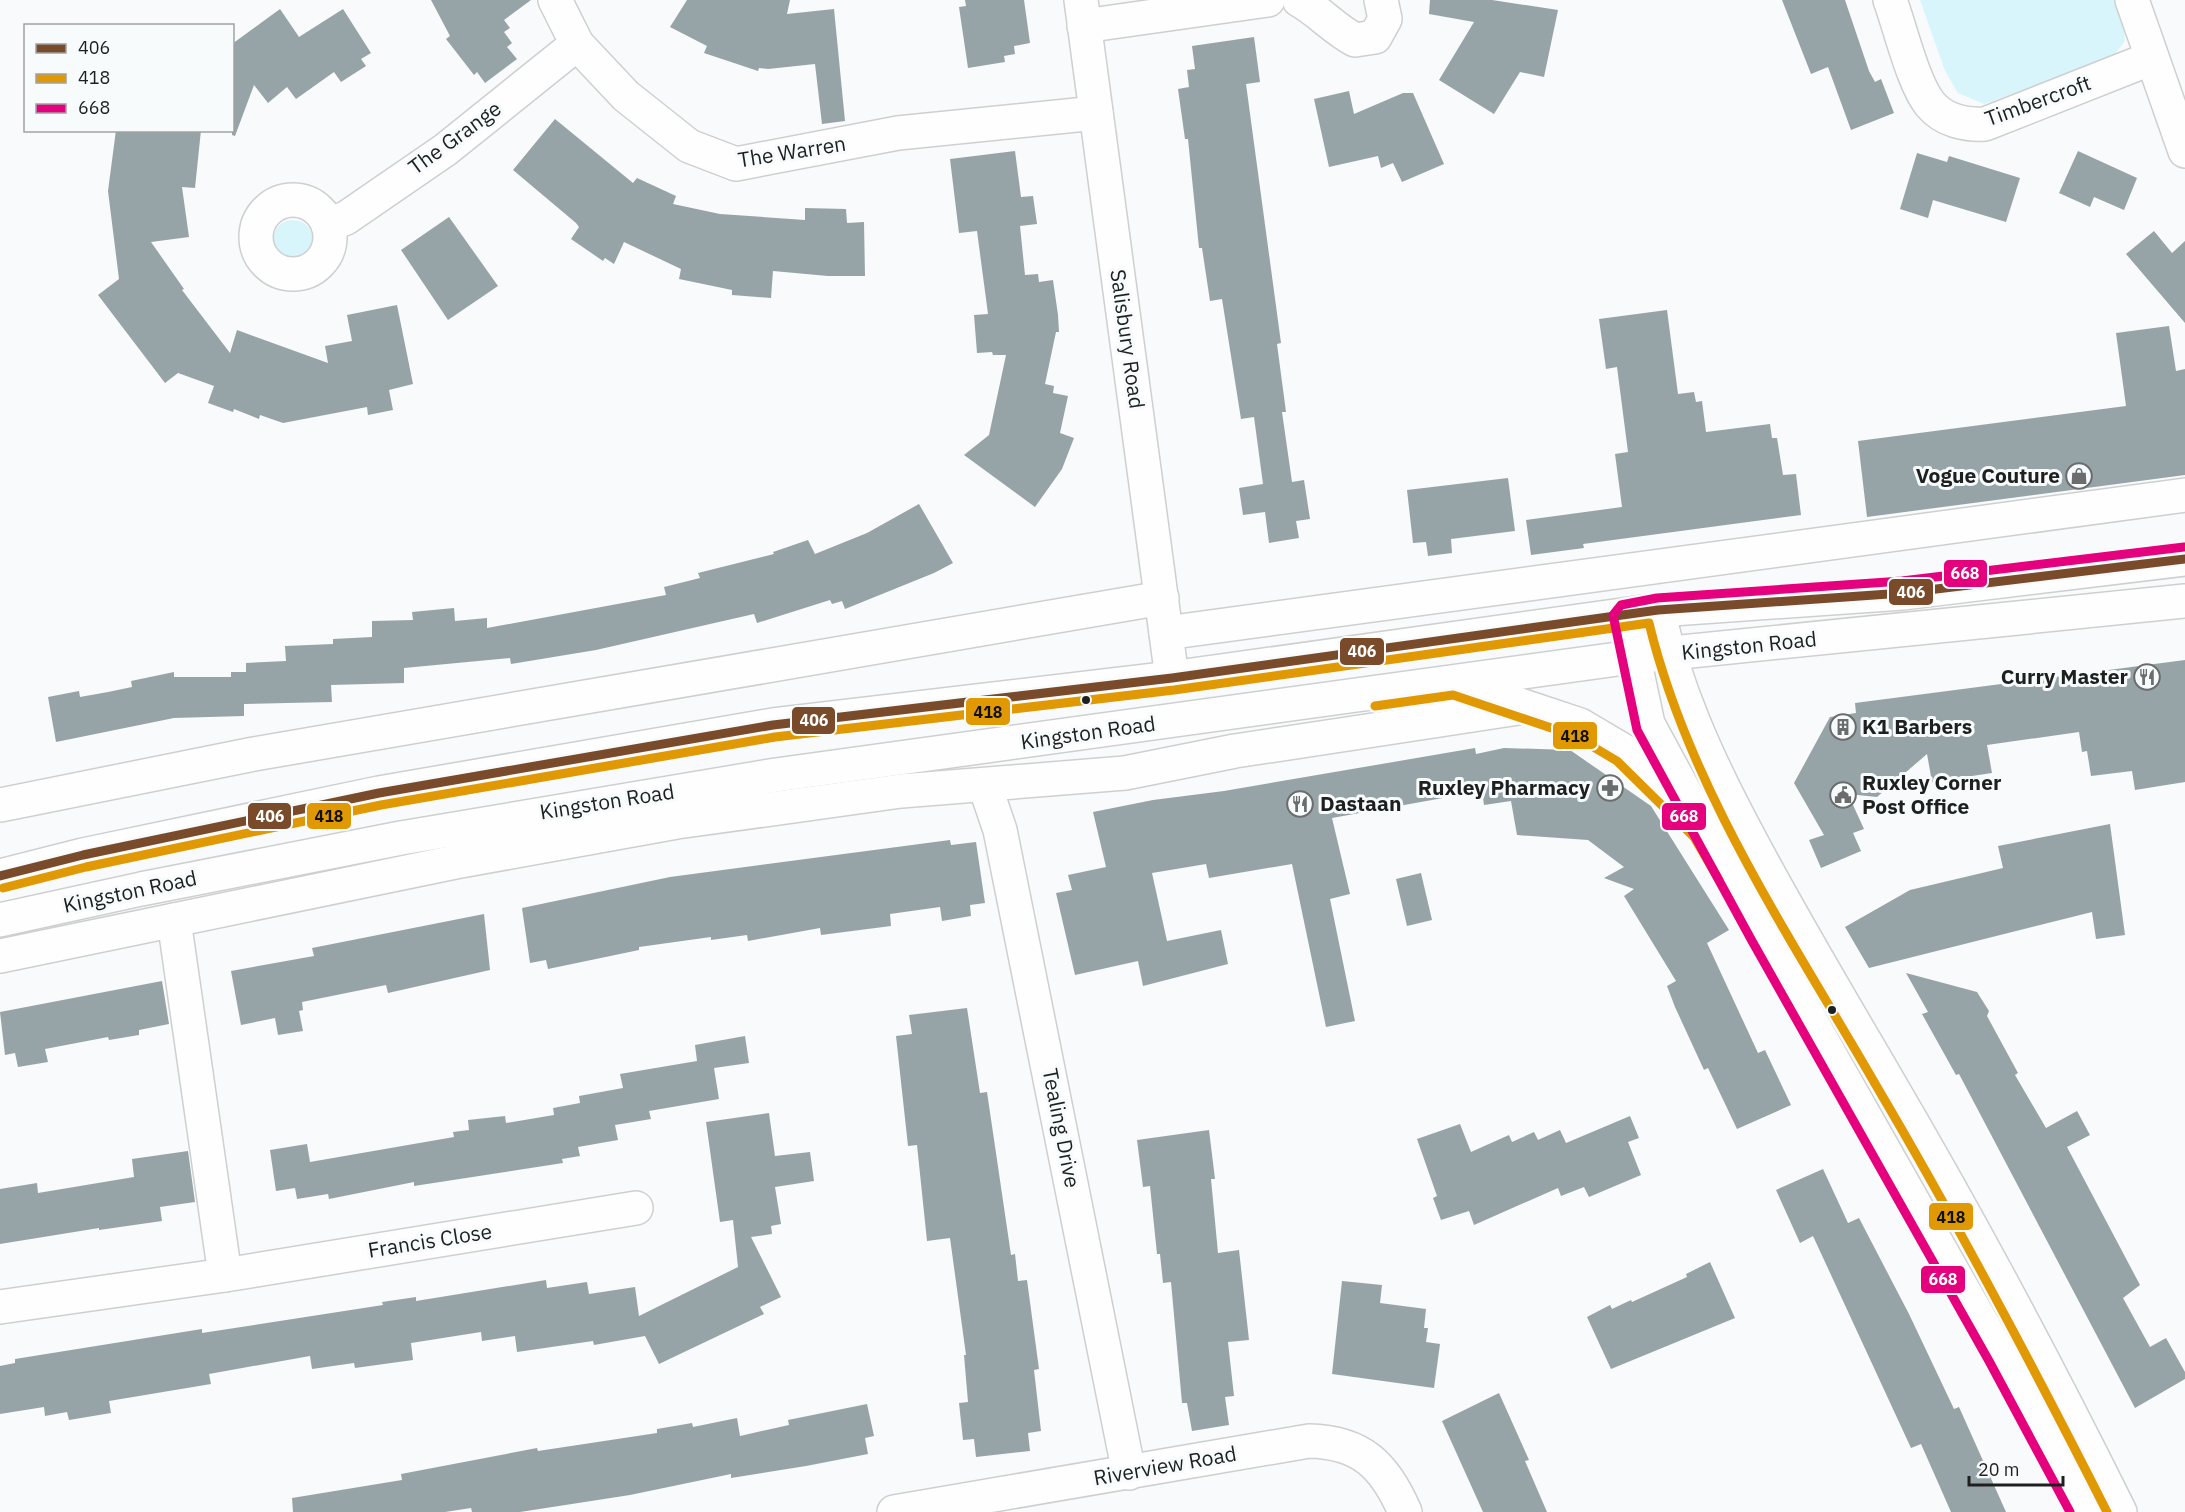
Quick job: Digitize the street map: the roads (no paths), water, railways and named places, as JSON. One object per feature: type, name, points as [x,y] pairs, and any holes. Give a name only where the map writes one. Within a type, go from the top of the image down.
[{"type":"main road","name":"The Warren","points":[[555,0],[577,44],[626,96],[689,146],[736,164],[898,133],[1096,112]]},
{"type":"main road","points":[[1082,13],[1268,0]]},
{"type":"main road","points":[[1299,0],[1315,9],[1337,30],[1354,40],[1375,37],[1385,19],[1381,0]]},
{"type":"main road","name":"Timbercroft","points":[[1890,0],[1921,89],[1931,105],[1964,125],[1985,124],[2152,58]]},
{"type":"main road","points":[[2132,0],[2185,151]]},
{"type":"main road","name":"Salisbury Road","points":[[1082,13],[1172,678]]},
{"type":"main road","name":"The Grange","points":[[328,225],[345,218],[445,150],[577,44]]},
{"type":"main road","points":[[1166,633],[2185,495]]},
{"type":"main road","name":"Kingston Road","points":[[0,876],[83,855],[379,793],[727,733],[1172,678],[1658,610],[1903,592],[2185,559]]},
{"type":"main road","points":[[0,805],[254,754],[1162,598]]},
{"type":"main road","name":"Kingston Road","points":[[0,920],[141,889],[580,806],[788,773],[1632,657],[2185,600]]},
{"type":"main road","points":[[1658,610],[1668,655],[1695,730],[1778,892],[2027,1326],[2120,1512]]},
{"type":"main road","points":[[1624,616],[1648,724],[1704,830],[2001,1355],[2084,1512]]},
{"type":"main road","points":[[1454,683],[1580,725],[1624,751],[1704,830]]},
{"type":"main road","name":"Kingston Road","points":[[0,956],[455,862],[677,822],[901,791],[962,785],[985,786],[1026,779],[1125,773],[1256,748],[1525,707]]},
{"type":"main road","name":"Tealing Drive","points":[[985,786],[1000,830],[1129,1473]]},
{"type":"main road","points":[[174,920],[225,1275]]},
{"type":"main road","name":"Francis Close","points":[[0,1307],[225,1275],[636,1208]]},
{"type":"main road","name":"Riverview Road","points":[[894,1512],[1310,1442],[1332,1442],[1371,1459],[1389,1482],[1406,1512]]},
{"type":"place","name":"Vogue Couture","points":[[2079,476]]},
{"type":"place","name":"Curry Master","points":[[2147,677]]},
{"type":"place","name":"K1 Barbers","points":[[1843,727]]},
{"type":"place","name":"Ruxley Pharmacy","points":[[1610,788]]},
{"type":"place","name":"Ruxley Corner Post Office","points":[[1843,795]]},
{"type":"place","name":"Dastaan","points":[[1300,804]]}]
